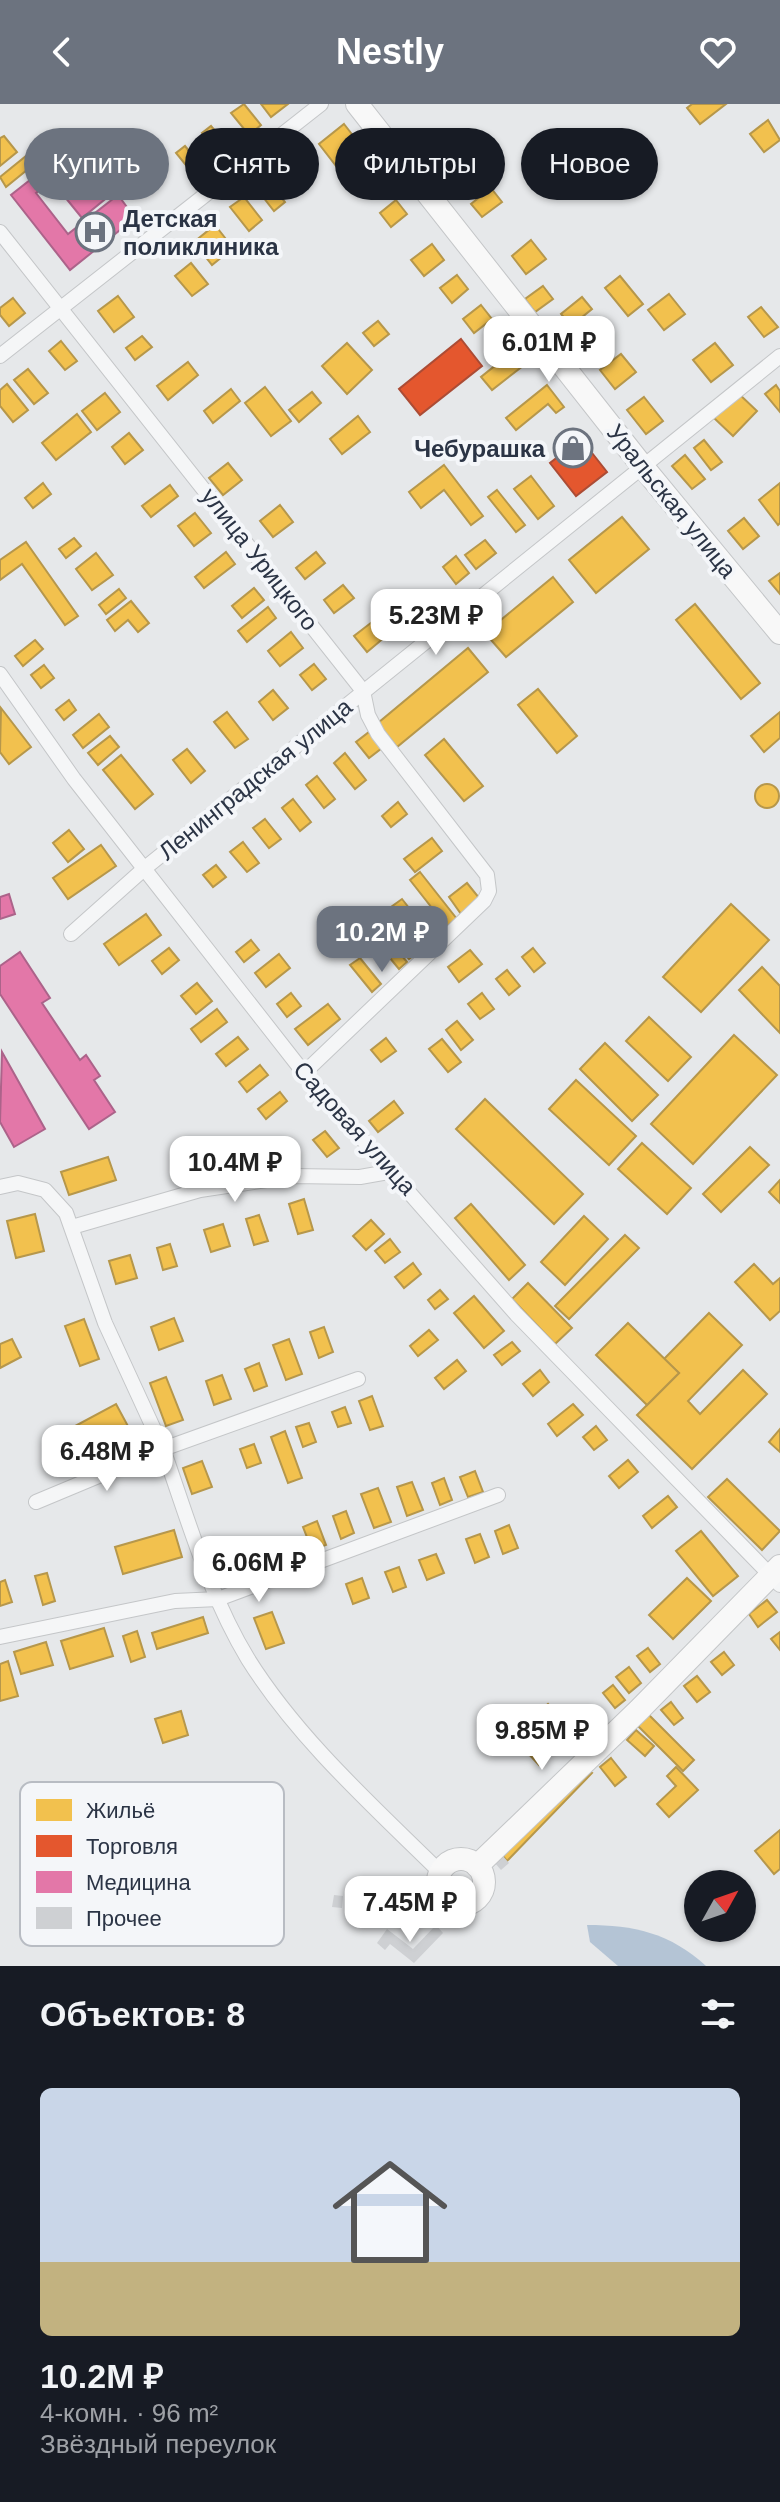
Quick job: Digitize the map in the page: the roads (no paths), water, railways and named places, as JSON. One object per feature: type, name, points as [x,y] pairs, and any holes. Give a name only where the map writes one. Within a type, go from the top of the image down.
[{"type":"street","points":[[0,356],[321,104]]},
{"type":"street","name":"Уральская улица","points":[[357,104],[643,467],[780,633]]},
{"type":"street","name":"улица Урицкого","points":[[0,232],[62,306],[363,691],[368,715],[378,734],[487,875],[489,891],[484,901],[304,1073]]},
{"type":"street","name":"Ленинградская улица","points":[[71,934],[145,868],[780,356]]},
{"type":"street","name":"Садовая улица","points":[[0,674],[74,779],[304,1073],[394,1171],[516,1314],[777,1575]]},
{"type":"street","points":[[72,1227],[200,1190],[293,1176],[360,1177],[394,1171]]},
{"type":"street","points":[[0,1187],[18,1183],[45,1190],[66,1213],[105,1323],[163,1449],[218,1599],[248,1659],[293,1719],[361,1795],[440,1872]]},
{"type":"street","points":[[36,1502],[163,1449],[358,1379]]},
{"type":"street","points":[[0,1637],[175,1601],[218,1599],[498,1495]]},
{"type":"street","points":[[477,1866],[777,1575]]},
{"type":"street","points":[[457,1859],[477,1866],[483,1888],[468,1904],[454,1904],[445,1898],[438,1886],[440,1872],[457,1859]]},
{"type":"water","points":[[587,1925],[651,1933],[679,1946],[706,1966],[618,1966],[590,1942]]},
{"type":"place","name":"Детская поликлиника","points":[[95,232]]},
{"type":"place","name":"Чебурашка","points":[[573,448]]}]
